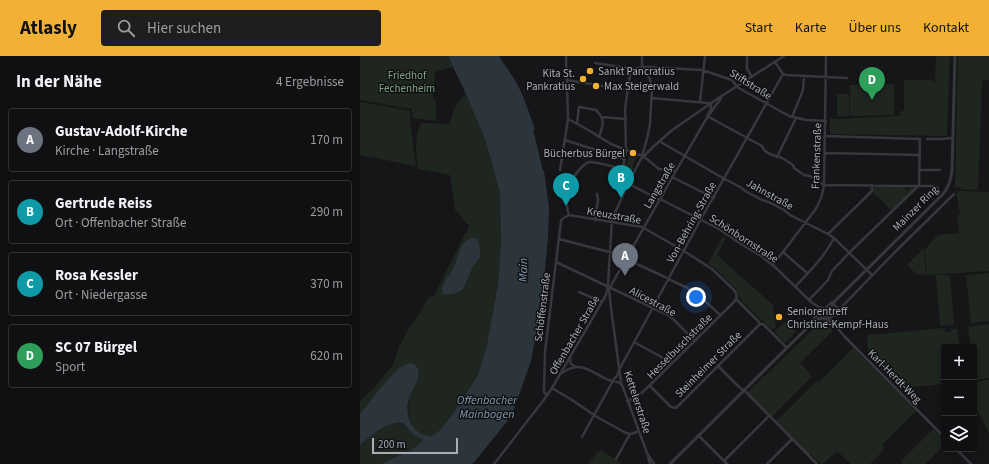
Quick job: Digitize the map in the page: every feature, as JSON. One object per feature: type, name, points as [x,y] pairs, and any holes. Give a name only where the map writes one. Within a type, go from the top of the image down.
[{"type":"street","points":[[560,170],[568,119],[566,56]]},
{"type":"street","points":[[642,56],[642,67],[651,82],[650,124],[643,156]]},
{"type":"street","points":[[700,102],[705,56]]},
{"type":"street","points":[[747,56],[747,69],[752,77]]},
{"type":"street","points":[[643,156],[671,131],[784,56]]},
{"type":"street","name":"Frankenstraße","points":[[773,265],[820,202],[822,195],[824,185],[826,136],[826,56]]},
{"type":"street","name":"Mainzer Ring","points":[[826,310],[947,189],[951,176],[955,56]]},
{"type":"street","points":[[775,62],[783,74],[847,78]]},
{"type":"street","name":"Stiftstraße","points":[[595,63],[634,69],[642,67],[703,70],[733,81],[737,87],[782,113],[794,118],[826,121]]},
{"type":"street","points":[[625,170],[622,166],[626,150],[625,109],[630,73],[634,69]]},
{"type":"street","name":"Von-Behring-Straße","points":[[582,437],[613,380],[617,376],[701,219],[783,74]]},
{"type":"street","points":[[778,157],[794,118],[802,91],[804,76]]},
{"type":"street","points":[[567,80],[627,90]]},
{"type":"street","name":"Langstraße","points":[[609,288],[708,116],[718,101],[728,93]]},
{"type":"street","points":[[651,98],[710,104]]},
{"type":"street","points":[[710,104],[711,108],[708,116],[762,146],[764,150],[774,156],[780,157],[793,165],[794,168],[804,175],[810,176],[824,185],[935,186],[938,188]]},
{"type":"street","points":[[577,123],[579,107],[596,110],[602,117],[603,122],[599,137]]},
{"type":"street","points":[[602,117],[626,119]]},
{"type":"street","points":[[568,119],[617,147],[643,156],[659,169],[676,171]]},
{"type":"street","points":[[810,301],[828,280],[832,271],[849,253],[919,186],[920,139],[826,136]]},
{"type":"street","points":[[927,139],[952,138]]},
{"type":"street","points":[[565,140],[624,159]]},
{"type":"street","name":"Jahnstraße","points":[[659,141],[724,179],[736,184],[746,192],[762,200],[771,202],[790,215],[828,234],[834,238],[872,276]]},
{"type":"street","points":[[825,153],[920,155]]},
{"type":"street","name":"Offenbacher Straße","points":[[494,464],[552,388],[606,295],[609,288],[612,222],[633,174],[643,156]]},
{"type":"street","points":[[569,215],[566,204],[566,190],[575,175],[589,162],[625,170],[633,174]]},
{"type":"street","points":[[920,170],[940,170]]},
{"type":"street","points":[[672,177],[714,198]]},
{"type":"street","name":"Schönbornstraße","points":[[629,184],[701,219],[721,230],[757,254],[773,265],[810,301],[821,314]]},
{"type":"street","points":[[828,234],[872,191],[872,185]]},
{"type":"street","points":[[595,220],[598,200],[596,194]]},
{"type":"street","name":"Mainzer Ring","points":[[831,318],[954,194]]},
{"type":"street","name":"Kreuzstraße","points":[[561,220],[569,215],[644,228],[684,251],[715,272],[735,291],[737,298]]},
{"type":"street","name":"Schöffenstraße","points":[[547,395],[544,391],[545,361],[561,220]]},
{"type":"street","points":[[795,287],[820,259],[834,238]]},
{"type":"street","points":[[558,239],[610,252],[626,259],[691,290],[720,315]]},
{"type":"street","points":[[783,252],[807,273]]},
{"type":"street","name":"Alicestraße","points":[[556,262],[672,318],[695,341]]},
{"type":"street","points":[[609,278],[612,281],[614,279]]},
{"type":"street","name":"Kettelerstraße","points":[[609,288],[620,379],[650,464]]},
{"type":"street","points":[[578,292],[602,302],[608,300],[611,308]]},
{"type":"street","points":[[737,298],[760,324],[764,325],[787,348]]},
{"type":"street","name":"Hesselbuschstraße","points":[[627,401],[638,396],[650,386],[737,298]]},
{"type":"street","points":[[834,303],[839,309]]},
{"type":"street","points":[[821,314],[826,310]]},
{"type":"street","points":[[669,463],[826,310]]},
{"type":"street","name":"Karl-Herdt-Weg","points":[[821,314],[836,327],[941,434]]},
{"type":"street","name":"Steinheimer Straße","points":[[650,386],[671,407],[675,408],[760,324]]},
{"type":"street","points":[[634,342],[672,363]]},
{"type":"street","points":[[571,357],[570,362],[573,366],[589,370],[607,380],[613,380],[619,383],[623,388]]},
{"type":"street","points":[[718,366],[817,464]]},
{"type":"street","points":[[560,375],[568,369],[577,367]]},
{"type":"street","points":[[552,388],[594,415],[626,433],[630,434],[639,431]]},
{"type":"street","points":[[724,461],[770,416]]},
{"type":"street","points":[[616,459],[630,434]]},
{"type":"street","points":[[698,435],[727,464]]},
{"type":"street","points":[[767,464],[792,439]]},
{"type":"street","points":[[959,452],[971,464]]},
{"type":"street","name":"Kettelerstraße","points":[[647,453],[654,464]]},
{"type":"green space","name":"Friedhof Fechenheim","points":[[360,56],[448,56],[453,67],[435,72],[433,98],[436,102],[436,121],[412,118],[412,109],[360,100]]},
{"type":"green space","points":[[936,56],[950,56],[947,136],[830,134],[830,118],[839,119],[900,116],[901,111],[904,111],[904,80],[931,80],[935,82]]},
{"type":"green space","points":[[958,56],[989,56],[989,80],[982,80],[978,190],[961,189],[961,187],[955,187]]},
{"type":"green space","points":[[894,84],[894,115],[850,116],[850,85]]},
{"type":"green space","points":[[466,94],[486,142],[500,193],[501,243],[498,284],[487,344],[478,375],[452,415],[440,430],[432,436],[424,435],[413,429],[410,424],[408,412],[409,398],[365,408],[360,413],[360,401],[373,389],[393,365],[399,346],[428,297],[434,296],[469,226],[455,210],[450,175],[418,169],[416,151],[417,134],[421,123],[450,124],[455,107]],"holes":[[[473,237],[480,257],[473,267],[463,289],[447,277],[449,276],[466,241]]]},
{"type":"green space","points":[[837,94],[849,94],[849,116],[837,116]]},
{"type":"green space","points":[[360,102],[410,111],[416,166],[360,155]]},
{"type":"green space","points":[[630,154],[637,157],[632,167],[634,168],[632,171],[624,165],[625,163],[627,164]]},
{"type":"green space","points":[[874,187],[905,187],[905,190],[909,190],[910,187],[912,190],[891,210],[873,192]]},
{"type":"green space","points":[[956,191],[989,192],[989,271],[927,275],[925,249],[938,235],[959,233],[957,215],[960,215]]},
{"type":"green space","points":[[723,236],[726,238],[717,255],[773,305],[776,327],[772,330],[741,300],[736,289],[708,263]]},
{"type":"green space","points":[[924,248],[926,274],[917,275],[907,265]]},
{"type":"green space","points":[[989,273],[989,321],[971,323],[966,275]]},
{"type":"green space","points":[[936,275],[950,275],[954,325],[940,326]]},
{"type":"green space","points":[[823,320],[833,327],[831,329],[833,331],[800,363],[812,376],[772,417],[748,392],[812,330],[819,321]]},
{"type":"green space","points":[[786,321],[796,332],[785,343],[774,332]]},
{"type":"green space","points":[[989,324],[989,378],[977,380],[977,344],[971,344],[968,327]]},
{"type":"green space","points":[[944,328],[946,332],[951,332],[951,329],[957,329],[960,344],[941,344],[941,384],[901,388],[869,357],[868,335]]},
{"type":"green space","points":[[853,348],[916,411],[882,445],[884,446],[884,450],[870,464],[851,464],[837,451],[823,464],[820,464],[811,454],[809,455],[776,421],[816,382],[818,383]]},
{"type":"green space","points":[[989,380],[989,433],[977,411],[977,382]]},
{"type":"green space","points":[[400,423],[406,426],[414,435],[423,440],[415,448],[381,464],[360,464],[360,445],[367,438],[387,425]]},
{"type":"green space","points":[[933,429],[941,436],[941,449],[925,464],[903,464],[901,461]]},
{"type":"green space","points":[[601,450],[622,464],[588,464],[598,451],[600,452]]},
{"type":"water","name":"Offenbacher Mainbogen","points":[[448,56],[499,56],[522,93],[535,129],[533,129],[544,171],[549,208],[548,238],[541,310],[531,361],[514,409],[506,423],[472,464],[381,464],[415,448],[423,440],[415,436],[403,424],[396,423],[390,424],[379,430],[360,445],[360,413],[395,372],[405,365],[413,364],[418,370],[418,374],[408,405],[411,423],[414,428],[425,435],[432,436],[440,430],[452,415],[478,375],[487,344],[498,284],[501,243],[500,193],[486,142]]},
{"type":"water","points":[[473,237],[478,239],[480,257],[473,267],[463,289],[452,294],[443,294],[442,289],[444,283],[455,264],[458,254],[466,241]]},
{"type":"place","name":"Sankt Pancratius","points":[[590,71]]},
{"type":"place","name":"Kita St. Pankratius","points":[[583,79]]},
{"type":"place","name":"Max Steigerwald","points":[[596,86]]},
{"type":"place","name":"SC 07 Bürgel","points":[[872,100]]},
{"type":"place","name":"Bücherbus Bürgel","points":[[633,153]]},
{"type":"place","name":"Gertrude Reiss","points":[[621,198]]},
{"type":"place","name":"Rosa Kessler","points":[[566,206]]},
{"type":"place","name":"Gustav-Adolf-Kirche","points":[[625,276]]},
{"type":"place","name":"Seniorentreff Christine-Kempf-Haus","points":[[779,317]]},
{"type":"water label","name":"Main","points":[[523,270]]}]
